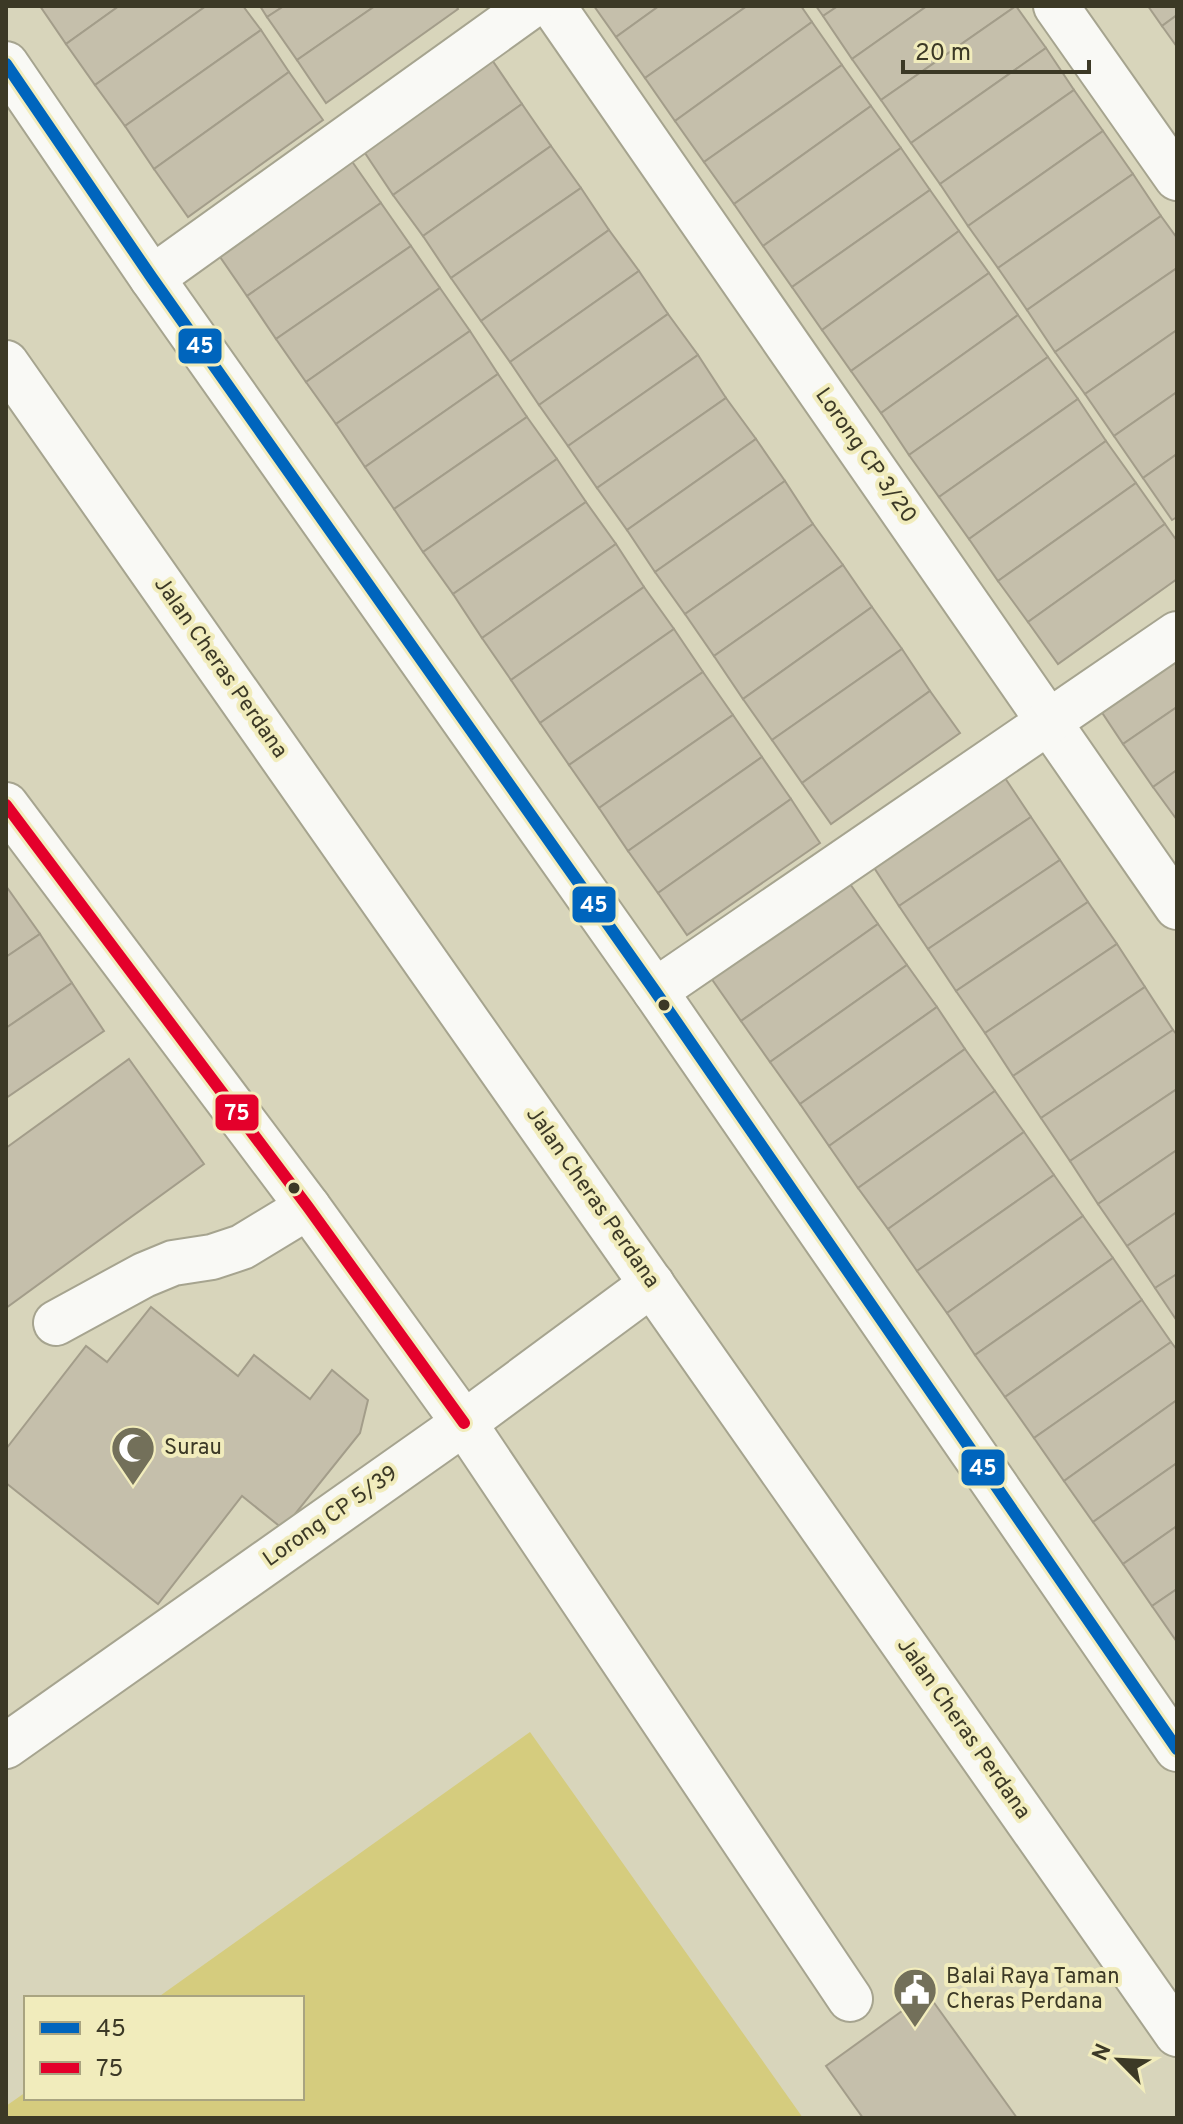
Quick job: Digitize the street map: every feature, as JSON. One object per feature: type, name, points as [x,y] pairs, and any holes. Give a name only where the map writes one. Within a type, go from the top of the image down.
[{"type":"street","points":[[152,278],[531,6]]},
{"type":"street","name":"Lorong CP 3/20","points":[[553,6],[1177,907]]},
{"type":"street","points":[[1056,6],[1177,178]]},
{"type":"street","points":[[6,64],[152,278],[655,991],[1177,1749]]},
{"type":"street","name":"Jalan Cheras Perdana","points":[[6,363],[1177,2034]]},
{"type":"street","points":[[655,991],[1177,634]]},
{"type":"street","points":[[6,805],[308,1207],[464,1423],[850,1999]]},
{"type":"street","points":[[56,1323],[144,1275],[173,1263],[212,1257],[242,1247],[308,1207]]},
{"type":"street","name":"Lorong CP 5/39","points":[[10,1735],[464,1423],[652,1284]]},
{"type":"shaded area","points":[[530,1732],[803,2118],[6,2118],[6,2106],[24,2093],[24,2100],[304,2100],[304,1996],[160,1996]]},
{"type":"building","points":[[40,6],[119,6],[66,44]]},
{"type":"building","points":[[119,6],[206,6],[95,85],[66,44]]},
{"type":"building","points":[[206,6],[243,6],[261,30],[125,126],[95,85]]},
{"type":"building","points":[[260,6],[284,6],[267,17]]},
{"type":"building","points":[[284,6],[375,6],[297,60],[267,17]]},
{"type":"building","points":[[375,6],[456,6],[458,9],[326,103],[297,60]]},
{"type":"building","points":[[594,6],[659,6],[616,37]]},
{"type":"building","points":[[659,6],[747,6],[645,78],[616,37]]},
{"type":"building","points":[[747,6],[801,6],[812,22],[675,121],[645,78]]},
{"type":"building","points":[[816,6],[838,6],[823,16]]},
{"type":"building","points":[[838,6],[927,6],[852,59],[823,16]]},
{"type":"building","points":[[927,6],[1016,6],[881,100],[852,59]]},
{"type":"building","points":[[1016,6],[1046,48],[911,143],[881,100]]},
{"type":"building","points":[[1148,6],[1177,6],[1177,15],[1162,26]]},
{"type":"building","points":[[1177,15],[1177,47],[1162,26]]},
{"type":"building","points":[[812,22],[842,65],[704,162],[675,121]]},
{"type":"building","points":[[261,30],[289,72],[154,169],[125,126]]},
{"type":"building","points":[[1046,48],[1074,90],[940,184],[911,143]]},
{"type":"building","points":[[488,54],[522,104],[393,195],[359,144]]},
{"type":"building","points":[[842,65],[871,106],[734,204],[704,162]]},
{"type":"building","points":[[289,72],[323,120],[188,217],[154,169]]},
{"type":"building","points":[[1074,90],[1103,131],[968,226],[940,184]]},
{"type":"building","points":[[522,104],[551,146],[423,236],[393,195]]},
{"type":"building","points":[[871,106],[901,148],[763,246],[734,204]]},
{"type":"building","points":[[1103,131],[1133,174],[998,268],[968,226]]},
{"type":"building","points":[[551,146],[581,188],[451,278],[423,236]]},
{"type":"building","points":[[901,148],[930,190],[792,287],[763,246]]},
{"type":"building","points":[[351,160],[381,203],[247,296],[218,254]]},
{"type":"building","points":[[1133,174],[1161,216],[1027,310],[998,268]]},
{"type":"building","points":[[581,188],[609,230],[481,321],[451,278]]},
{"type":"building","points":[[930,190],[959,231],[822,330],[792,287]]},
{"type":"building","points":[[381,203],[411,246],[276,339],[247,296]]},
{"type":"building","points":[[1161,216],[1177,238],[1177,268],[1055,352],[1027,310]]},
{"type":"building","points":[[609,230],[639,271],[510,362],[481,321]]},
{"type":"building","points":[[959,231],[989,273],[851,371],[822,330]]},
{"type":"building","points":[[411,246],[440,288],[306,382],[276,339]]},
{"type":"building","points":[[1177,268],[1177,330],[1085,394],[1055,352]]},
{"type":"building","points":[[639,271],[668,314],[539,405],[510,362]]},
{"type":"building","points":[[989,273],[1018,315],[881,413],[851,371]]},
{"type":"building","points":[[440,288],[470,331],[336,424],[306,382]]},
{"type":"building","points":[[668,314],[698,355],[568,446],[539,405]]},
{"type":"building","points":[[1018,315],[1048,357],[909,455],[881,413]]},
{"type":"building","points":[[1177,330],[1177,392],[1114,436],[1085,394]]},
{"type":"building","points":[[470,331],[498,374],[365,467],[336,424]]},
{"type":"building","points":[[698,355],[726,398],[597,488],[568,446]]},
{"type":"building","points":[[1048,357],[1078,399],[939,497],[909,455]]},
{"type":"building","points":[[498,374],[527,417],[394,509],[365,467]]},
{"type":"building","points":[[1177,392],[1177,454],[1143,478],[1114,436]]},
{"type":"building","points":[[726,398],[756,439],[627,530],[597,488]]},
{"type":"building","points":[[1078,399],[1106,441],[969,539],[939,497]]},
{"type":"building","points":[[527,417],[557,459],[423,552],[394,509]]},
{"type":"building","points":[[756,439],[785,481],[655,572],[627,530]]},
{"type":"building","points":[[1106,441],[1136,483],[998,581],[969,539]]},
{"type":"building","points":[[1177,454],[1177,517],[1172,520],[1143,478]]},
{"type":"building","points":[[557,459],[586,502],[453,594],[423,552]]},
{"type":"building","points":[[785,481],[813,524],[685,614],[655,572]]},
{"type":"building","points":[[1136,483],[1165,524],[1028,622],[998,581]]},
{"type":"building","points":[[586,502],[616,544],[482,638],[453,594]]},
{"type":"building","points":[[813,524],[843,565],[714,656],[685,614]]},
{"type":"building","points":[[1165,524],[1177,541],[1177,579],[1058,664],[1028,622]]},
{"type":"building","points":[[616,544],[644,587],[511,680],[482,638]]},
{"type":"building","points":[[843,565],[872,607],[743,699],[714,656]]},
{"type":"building","points":[[644,587],[674,629],[540,723],[511,680]]},
{"type":"building","points":[[872,607],[902,649],[772,740],[743,699]]},
{"type":"building","points":[[674,629],[703,672],[569,765],[540,723]]},
{"type":"building","points":[[1177,644],[1177,707],[1123,744],[1095,702]]},
{"type":"building","points":[[902,649],[930,691],[802,783],[772,740]]},
{"type":"building","points":[[703,672],[733,715],[599,808],[569,765]]},
{"type":"building","points":[[930,691],[960,733],[831,824],[802,783]]},
{"type":"building","points":[[1177,707],[1177,770],[1153,787],[1123,744]]},
{"type":"building","points":[[733,715],[762,757],[628,851],[599,808]]},
{"type":"building","points":[[762,757],[791,799],[658,893],[628,851]]},
{"type":"building","points":[[1177,770],[1177,820],[1153,787]]},
{"type":"building","points":[[1003,775],[1031,817],[899,906],[871,863]]},
{"type":"building","points":[[791,799],[820,843],[687,935],[658,893]]},
{"type":"building","points":[[1031,817],[1060,860],[928,949],[899,906]]},
{"type":"building","points":[[1060,860],[1088,902],[956,991],[928,949]]},
{"type":"building","points":[[848,881],[878,924],[741,1021],[711,978]]},
{"type":"building","points":[[6,886],[40,934],[6,957]]},
{"type":"building","points":[[1088,902],[1117,944],[985,1033],[956,991]]},
{"type":"building","points":[[878,924],[907,965],[770,1062],[741,1021]]},
{"type":"building","points":[[40,934],[72,983],[6,1028],[6,957]]},
{"type":"building","points":[[1117,944],[1145,987],[1013,1076],[985,1033]]},
{"type":"building","points":[[907,965],[937,1007],[800,1104],[770,1062]]},
{"type":"building","points":[[72,983],[104,1031],[6,1098],[6,1028]]},
{"type":"building","points":[[1145,987],[1173,1030],[1041,1118],[1013,1076]]},
{"type":"building","points":[[937,1007],[965,1049],[829,1146],[800,1104]]},
{"type":"building","points":[[1173,1030],[1177,1035],[1177,1089],[1070,1161],[1041,1118]]},
{"type":"building","points":[[965,1049],[995,1091],[858,1188],[829,1146]]},
{"type":"building","points":[[129,1059],[204,1164],[6,1308],[6,1148]]},
{"type":"building","points":[[1177,1089],[1177,1150],[1098,1204],[1070,1161]]},
{"type":"building","points":[[995,1091],[1024,1132],[888,1229],[858,1188]]},
{"type":"building","points":[[1024,1132],[1054,1175],[917,1271],[888,1229]]},
{"type":"building","points":[[1177,1150],[1177,1212],[1127,1246],[1098,1204]]},
{"type":"building","points":[[1054,1175],[1083,1216],[947,1313],[917,1271]]},
{"type":"building","points":[[1177,1212],[1177,1274],[1155,1288],[1127,1246]]},
{"type":"building","points":[[1083,1216],[1113,1258],[975,1355],[947,1313]]},
{"type":"building","points":[[1113,1258],[1142,1300],[1005,1397],[975,1355]]},
{"type":"building","points":[[1177,1274],[1177,1321],[1155,1288]]},
{"type":"building","points":[[1142,1300],[1171,1342],[1034,1438],[1005,1397]]},
{"type":"building","points":[[151,1307],[238,1376],[254,1355],[310,1399],[332,1370],[368,1400],[360,1433],[283,1529],[242,1496],[158,1604],[6,1483],[6,1449],[86,1346],[107,1362]]},
{"type":"building","points":[[1171,1342],[1177,1350],[1177,1400],[1064,1481],[1034,1438]]},
{"type":"building","points":[[1177,1400],[1177,1463],[1093,1522],[1064,1481]]},
{"type":"building","points":[[1177,1463],[1177,1526],[1123,1564],[1093,1522]]},
{"type":"building","points":[[1177,1526],[1177,1589],[1152,1606],[1123,1564]]},
{"type":"building","points":[[1177,1589],[1177,1642],[1152,1606]]},
{"type":"building","name":"Balai Raya Taman Cheras Perdana","points":[[927,1993],[1017,2118],[863,2118],[826,2066]]},
{"type":"transit line","name":"45","points":[[6,64],[152,278],[655,991],[1177,1749]]},
{"type":"transit line","name":"75","points":[[6,805],[308,1207],[464,1423]]},
{"type":"place","name":"Surau","points":[[133,1487]]},
{"type":"place","name":"Balai Raya Taman Cheras Perdana","points":[[915,2029]]}]
